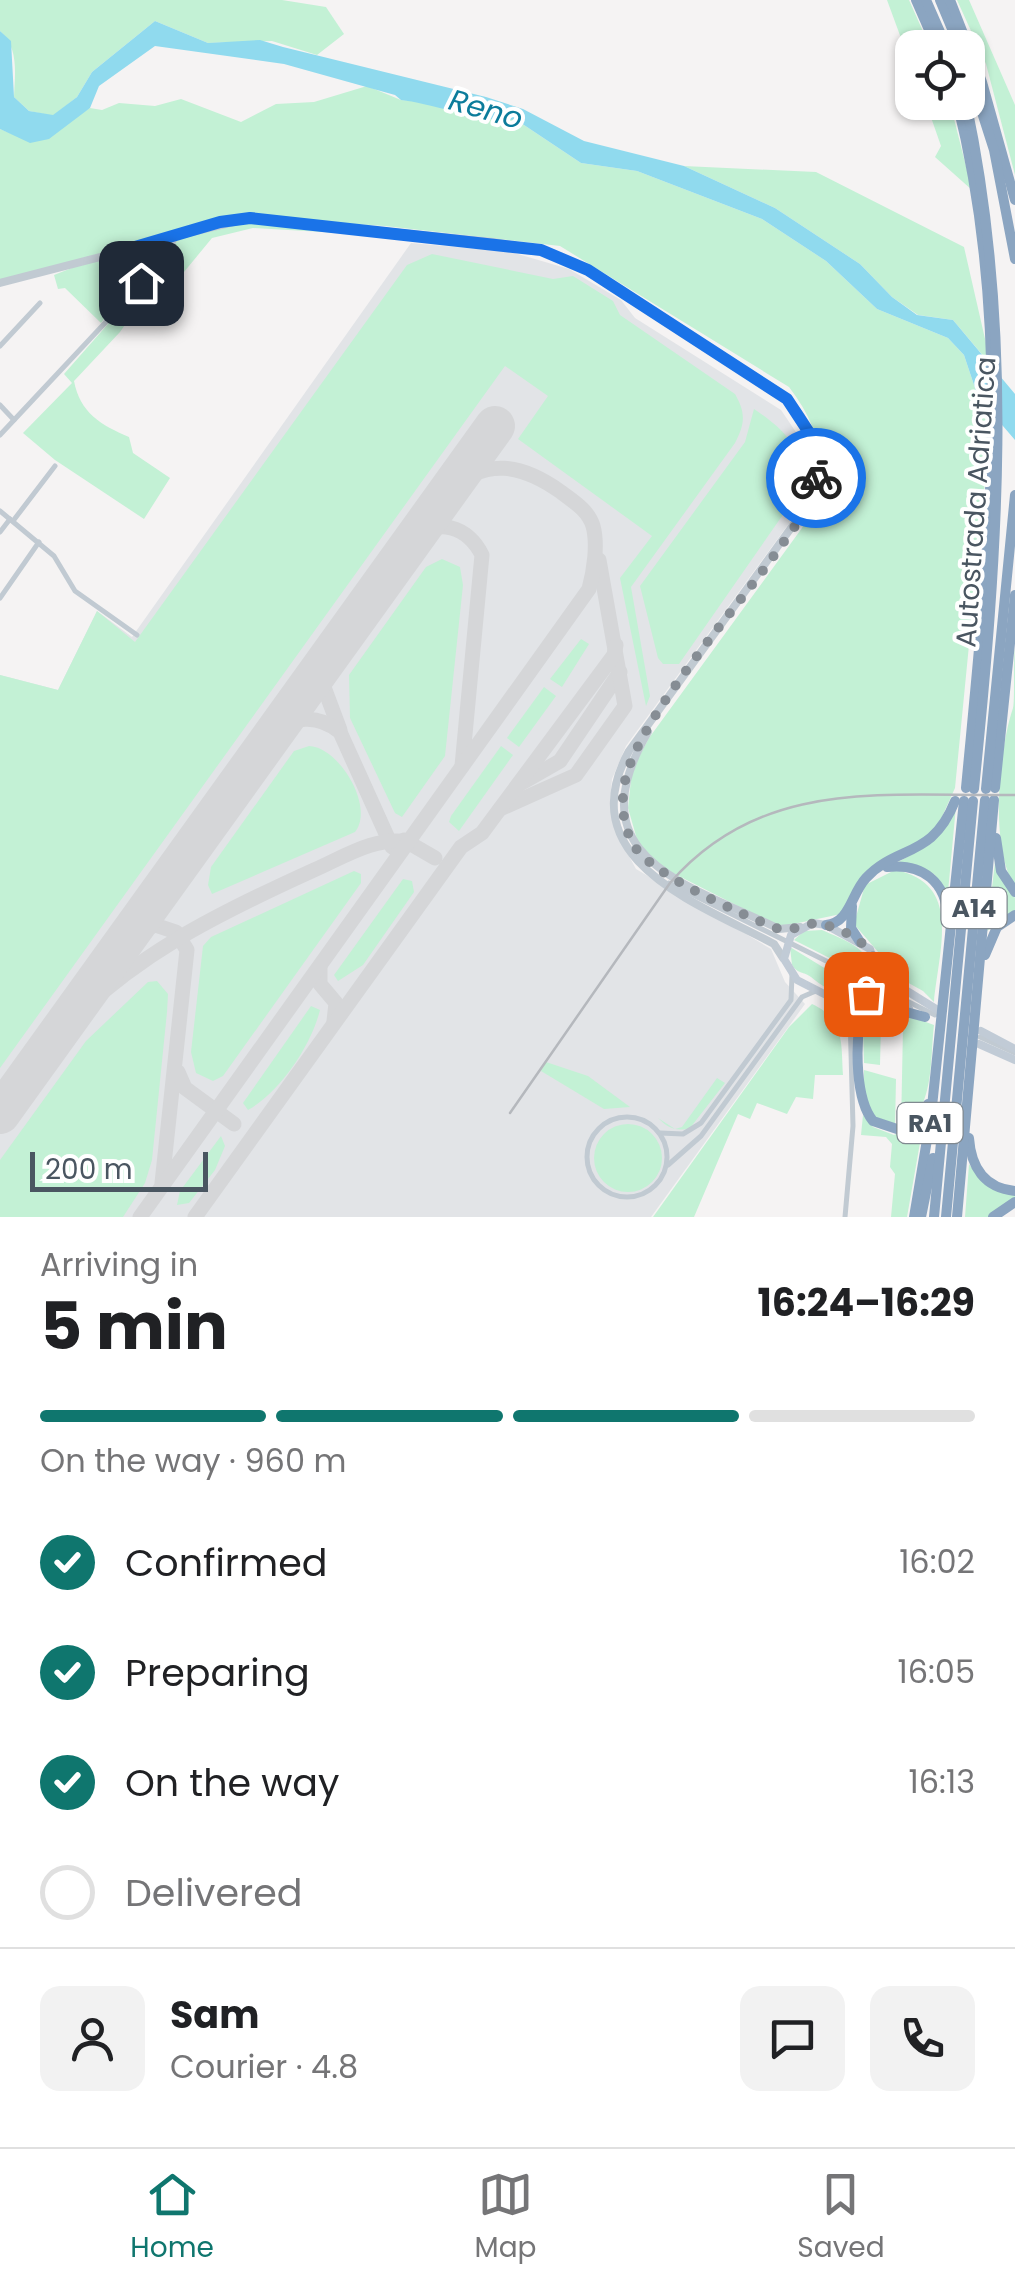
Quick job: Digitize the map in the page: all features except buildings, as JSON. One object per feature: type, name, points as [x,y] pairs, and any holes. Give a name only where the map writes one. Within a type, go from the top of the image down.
[{"type":"highway","points":[[916,0],[929,30]]},
{"type":"highway","points":[[926,0],[939,30]]},
{"type":"highway","points":[[940,0],[952,30]]},
{"type":"highway","points":[[950,0],[986,92],[1014,198]]},
{"type":"highway","points":[[962,120],[975,161],[994,259],[1001,361],[977,668],[979,795],[997,854],[1015,892]]},
{"type":"highway","points":[[972,120],[988,173],[1005,271]]},
{"type":"highway","points":[[983,120],[1002,184],[1015,260]]},
{"type":"highway","name":"Autostrada Adriatica","points":[[946,1217],[1010,373]]},
{"type":"highway","name":"Autostrada Adriatica","points":[[979,795],[1003,626],[1015,495]]},
{"type":"highway","name":"RA1","points":[[958,1217],[970,1072],[945,988],[979,795],[1002,728],[1015,594]]},
{"type":"highway","points":[[826,925],[844,918],[857,892],[881,868],[935,836],[979,795]]},
{"type":"highway","name":"RA1","points":[[914,1217],[939,1044],[958,1025],[979,795]]},
{"type":"highway","points":[[881,868],[919,870],[940,887],[948,916],[945,988]]},
{"type":"highway","points":[[857,892],[850,922],[860,942]]},
{"type":"highway","points":[[939,1044],[920,1120],[903,1131],[873,1122],[862,1088],[860,1019],[868,1008],[881,1003],[958,1025],[990,938],[1000,924],[1015,915]]},
{"type":"highway","name":"Autostrada Adriatica","points":[[934,1217],[945,1092],[958,1025]]},
{"type":"highway","points":[[970,1072],[973,1162],[993,1185],[1015,1191]]},
{"type":"highway","name":"A14","points":[[922,1217],[945,1092]]},
{"type":"highway","points":[[993,1217],[1015,1202]]},
{"type":"main road","points":[[866,993],[877,975],[873,952],[826,925],[800,928],[791,935],[784,960],[792,975],[821,992],[846,1001],[866,993],[884,997],[958,1025]]},
{"type":"main road","points":[[877,975],[1015,1055]]},
{"type":"street","points":[[0,282],[250,218],[541,250],[588,270],[787,399],[801,416],[814,445],[817,466],[812,494],[797,523],[629,751],[617,783],[618,823],[636,863],[654,880],[774,944],[784,960]]},
{"type":"street","points":[[0,435],[158,270],[161,257],[175,236]]},
{"type":"street","points":[[151,244],[161,257]]},
{"type":"street","points":[[133,294],[130,267],[135,247]]},
{"type":"street","points":[[84,259],[111,257],[150,276]]},
{"type":"street","points":[[0,346],[40,303]]},
{"type":"street","points":[[0,404],[14,420]]},
{"type":"street","points":[[0,532],[55,466]]},
{"type":"street","points":[[0,511],[54,556],[75,591],[137,634]]},
{"type":"street","points":[[0,598],[38,542]]},
{"type":"street","points":[[660,712],[630,764],[624,815],[635,847],[648,866],[668,882]]},
{"type":"street","points":[[635,847],[667,874],[779,929],[800,928]]},
{"type":"street","points":[[636,863],[958,1025]]},
{"type":"street","points":[[792,975],[791,1000],[701,1123],[682,1134],[658,1132],[636,1118],[612,1120],[592,1138],[589,1167],[603,1189],[625,1197],[651,1190],[666,1167],[701,1136],[802,997],[821,992],[842,1010],[852,1028]]},
{"type":"street","points":[[844,1217],[853,1126],[852,1009],[866,993]]},
{"type":"street","points":[[658,1132],[667,1152],[666,1167]]},
{"type":"shaded area","points":[[411,243],[511,252],[569,269],[621,300],[635,318],[781,410],[804,444],[811,481],[804,503],[626,746],[612,779],[610,800],[617,834],[636,869],[771,949],[785,982],[805,1004],[651,1217],[0,1217],[0,675],[58,690],[97,611],[132,637]]},
{"type":"green space","points":[[0,0],[282,0],[326,7],[344,34],[317,55],[272,41],[208,43],[155,21],[92,72],[77,97],[53,116],[29,111],[14,97],[14,61],[10,45],[0,31]]},
{"type":"green space","points":[[887,0],[909,0],[922,30],[898,30]]},
{"type":"green space","points":[[957,0],[969,0],[982,30],[971,30]]},
{"type":"green space","points":[[985,37],[1015,105],[1015,175],[986,64]]},
{"type":"green space","points":[[367,86],[401,100],[436,103],[480,117],[515,119],[581,163],[637,171],[762,219],[826,261],[877,309],[948,338],[964,355],[978,397],[992,410],[955,788],[936,830],[879,866],[841,914],[779,927],[661,867],[638,843],[628,808],[632,770],[649,738],[802,528],[811,509],[820,455],[810,421],[789,387],[560,246],[385,226],[232,216],[0,283],[0,129],[40,139],[90,108],[102,110],[119,103],[155,106],[181,99],[241,122],[276,104],[314,102]]},
{"type":"green space","points":[[932,120],[954,120],[972,190],[935,157],[941,146]]},
{"type":"green space","points":[[684,166],[816,172],[964,247],[991,365],[953,320],[918,315],[892,297],[860,264],[775,208]]},
{"type":"green space","points":[[239,222],[374,235],[253,228],[212,238],[184,272],[165,266],[164,258],[174,241]]},
{"type":"green space","points":[[432,254],[553,279],[573,276],[613,301],[620,315],[735,394],[739,401],[743,418],[735,443],[631,587],[650,696],[646,706],[620,578],[652,536],[518,439],[548,396],[505,366],[0,1068],[0,675],[58,690],[97,611],[135,642],[407,265]]},
{"type":"green space","points":[[112,260],[124,266],[131,285],[101,323],[65,288],[58,289],[54,275],[87,262]]},
{"type":"green space","points":[[162,277],[169,280],[145,296],[120,332],[74,381],[87,410],[109,428],[129,437],[133,453],[170,478],[144,519],[55,460],[23,433],[72,383],[64,374],[144,283]]},
{"type":"green space","points":[[754,409],[777,426],[797,455],[796,496],[679,664],[663,664],[658,658],[640,586],[745,442]]},
{"type":"green space","points":[[442,559],[460,567],[463,585],[445,756],[402,817],[395,813],[350,718],[349,675],[426,567]]},
{"type":"green space","points":[[581,639],[589,644],[562,687],[550,679]]},
{"type":"green space","points":[[1015,648],[1015,887],[1002,847],[999,798],[1014,704]]},
{"type":"green space","points":[[544,687],[556,696],[519,747],[507,738]]},
{"type":"green space","points":[[309,746],[332,756],[351,780],[360,808],[355,832],[212,894],[208,885],[211,867],[294,751]]},
{"type":"green space","points":[[501,746],[513,755],[459,831],[449,822],[451,816]]},
{"type":"green space","points":[[956,806],[948,892],[934,874],[898,862],[929,845]]},
{"type":"green space","points":[[995,862],[1015,898],[1015,911],[987,931]]},
{"type":"green space","points":[[895,870],[916,877],[939,904],[942,940],[934,1002],[923,991],[885,970],[879,953],[854,924],[865,885]]},
{"type":"green space","points":[[354,871],[361,874],[361,883],[223,1076],[213,1081],[196,1073],[191,1052],[203,946],[211,937]]},
{"type":"green space","points":[[403,879],[412,881],[414,892],[363,965],[338,981],[334,975]]},
{"type":"green space","points":[[822,930],[862,952],[870,968],[869,978],[794,940],[804,931]]},
{"type":"green space","points":[[790,947],[831,972],[866,984],[852,993],[830,990],[794,968]]},
{"type":"green space","points":[[157,981],[168,994],[152,1160],[145,1183],[123,1217],[0,1217],[0,1160],[86,1041],[148,982]]},
{"type":"green space","points":[[812,1004],[836,1025],[843,1075],[815,1075],[813,1099],[796,1097],[787,1114],[757,1103],[750,1119],[738,1114],[694,1217],[653,1217],[789,1027]]},
{"type":"green space","points":[[311,1006],[320,1010],[302,1053],[271,1092],[248,1110],[243,1103]]},
{"type":"green space","points":[[888,1008],[934,1025],[925,1097],[912,1120],[901,1127],[903,1027],[881,1025],[880,1065],[864,1063],[863,1026],[874,1010]]},
{"type":"green space","points":[[546,1062],[588,1076],[630,1107],[604,1109],[541,1071]]},
{"type":"green space","points":[[864,1070],[896,1079],[895,1128],[874,1119],[864,1090]]},
{"type":"green space","points":[[717,1078],[725,1083],[690,1128],[675,1129],[682,1127]]},
{"type":"green space","points":[[863,1115],[873,1127],[894,1135],[924,1120],[907,1217],[891,1217],[895,1174],[890,1167],[892,1144],[886,1137],[861,1135]]},
{"type":"green space","points":[[628,1124],[641,1126],[652,1134],[660,1145],[660,1171],[652,1182],[641,1190],[628,1192],[615,1190],[604,1182],[596,1171],[594,1158],[596,1145],[604,1134],[615,1126]]},
{"type":"green space","points":[[221,1136],[225,1146],[215,1170],[189,1203],[177,1205],[180,1191]]},
{"type":"green space","points":[[969,1164],[976,1174],[1015,1194],[1015,1199],[988,1217],[965,1217]]},
{"type":"water","name":"Reno","points":[[155,21],[208,43],[260,40],[486,97],[523,109],[584,141],[684,166],[775,208],[860,264],[892,297],[917,315],[953,320],[1015,394],[1015,440],[978,397],[964,355],[948,338],[877,309],[826,261],[762,219],[637,171],[581,163],[515,119],[492,119],[401,100],[395,95],[284,64],[155,46],[99,86],[90,108],[49,139],[30,143],[0,129],[0,31],[11,41],[14,97],[29,111],[53,115],[77,97],[92,72]]},
{"type":"taxiway","points":[[140,1217],[589,589],[595,558],[593,526],[584,511],[561,492],[532,475],[504,468],[476,473],[448,491]]},
{"type":"taxiway","points":[[413,540],[432,528],[451,528],[469,537],[482,555],[462,766]]},
{"type":"taxiway","points":[[500,809],[576,775],[625,706],[599,560]]},
{"type":"taxiway","points":[[195,1217],[461,847],[482,833],[614,655],[616,645]]},
{"type":"taxiway","points":[[330,655],[322,682],[340,730]]},
{"type":"taxiway","points":[[518,785],[560,761],[620,672]]},
{"type":"taxiway","points":[[272,736],[288,724],[305,719],[323,722],[340,732],[392,847]]},
{"type":"taxiway","points":[[404,840],[435,858]]},
{"type":"taxiway","points":[[57,1035],[115,982],[177,939],[360,849],[384,842],[409,842]]},
{"type":"taxiway","points":[[127,937],[155,925],[176,932],[187,950],[162,1183]]},
{"type":"taxiway","points":[[320,967],[320,984],[336,1003],[334,1021]]},
{"type":"taxiway","points":[[178,1072],[185,1088],[234,1124]]},
{"type":"runway","points":[[0,1114],[495,426]]},
{"type":"railway","points":[[510,1113],[670,883],[706,849],[745,824],[786,809],[829,800],[1015,795]]},
{"type":"way so far","points":[[816,478],[797,523],[660,712],[630,764],[623,806],[635,847],[667,874],[779,929],[826,925],[865,945],[873,952],[878,966],[877,978],[866,994]]},
{"type":"route","points":[[141,283],[133,294],[135,280],[128,260],[135,247],[236,219],[457,238],[541,250],[588,270],[787,399],[810,434],[816,455],[816,478]]}]
